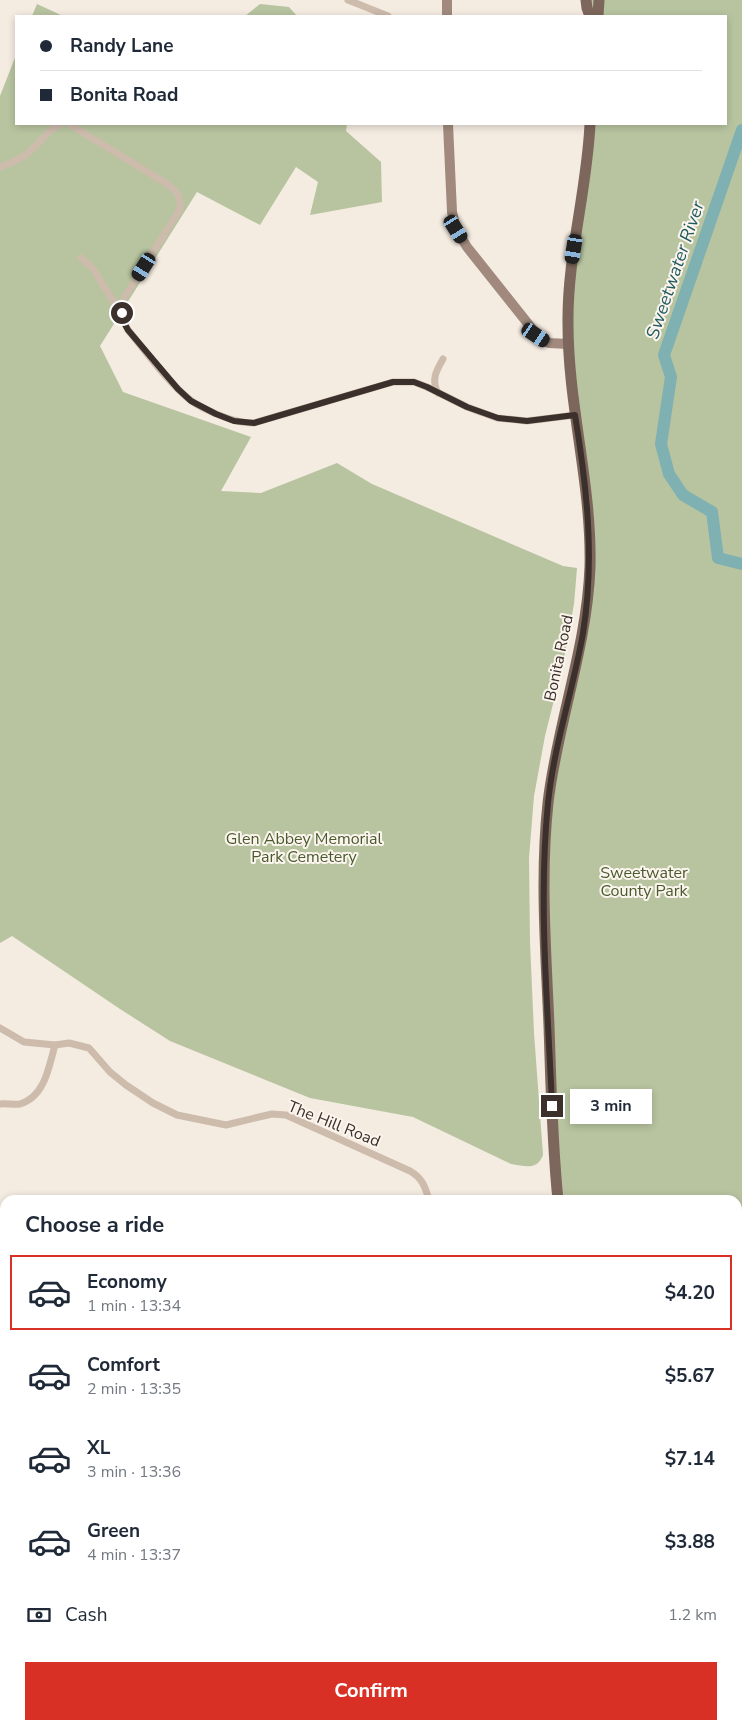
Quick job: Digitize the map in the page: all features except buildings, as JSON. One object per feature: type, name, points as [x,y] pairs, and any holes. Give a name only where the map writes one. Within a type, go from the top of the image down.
[{"type":"main road","points":[[586,0],[590,15]]},
{"type":"main road","points":[[598,15],[599,0]]},
{"type":"main road","name":"Bonita Road","points":[[558,1195],[547,976],[544,866],[548,803],[558,741],[582,639],[590,569],[588,513],[568,344],[570,284],[589,150],[590,125]]},
{"type":"street","points":[[348,0],[386,15]]},
{"type":"street","points":[[447,0],[447,15]]},
{"type":"street","points":[[0,167],[19,160],[52,128],[58,125]]},
{"type":"street","points":[[71,125],[164,182],[176,191],[180,199],[180,209],[124,298],[121,306],[122,319],[128,330],[178,389],[191,401],[234,421],[254,423],[393,382],[414,382],[467,407],[498,418],[527,421],[575,415]]},
{"type":"street","points":[[448,125],[452,212],[456,229],[536,335],[549,343],[568,344]]},
{"type":"street","points":[[81,258],[94,269],[122,313]]},
{"type":"street","points":[[438,393],[434,385],[435,373],[443,359]]},
{"type":"street","name":"The Hill Road","points":[[0,1028],[24,1042],[55,1045],[69,1043],[89,1048],[110,1072],[126,1085],[153,1103],[177,1115],[203,1122],[226,1125],[272,1114],[286,1116],[410,1170],[419,1176],[424,1183],[428,1195]]},
{"type":"street","points":[[0,1104],[20,1104],[36,1095],[47,1075],[55,1045]]},
{"type":"green space","name":"Sweetwater County Park","points":[[591,0],[742,0],[742,1195],[562,1195],[557,1193],[545,851],[589,580],[568,344],[590,125],[727,125],[727,15],[591,15]]},
{"type":"green space","points":[[37,4],[61,15],[32,15]]},
{"type":"green space","points":[[260,4],[289,7],[296,15],[246,15]]},
{"type":"green space","name":"Glen Abbey Memorial Park Cemetery","points":[[15,58],[15,125],[347,125],[346,131],[381,162],[382,202],[310,215],[318,182],[296,167],[260,225],[197,192],[100,346],[123,392],[251,437],[221,491],[261,493],[337,463],[372,484],[563,566],[577,568],[574,604],[563,664],[545,736],[534,796],[529,858],[534,1033],[543,1155],[534,1165],[511,1164],[413,1117],[310,1098],[170,1041],[12,936],[0,943],[0,96]]},
{"type":"waterway","name":"Sweetwater River","points":[[742,130],[664,355],[671,377],[661,444],[669,474],[683,495],[712,512],[718,558],[742,564]]},
{"type":"route","points":[[122,313],[122,319],[128,330],[178,389],[191,401],[234,421],[254,423],[393,382],[408,381],[427,387],[467,407],[498,418],[527,421],[575,415],[589,522],[590,569],[584,630],[558,741],[548,803],[544,866],[552,1106]]}]
